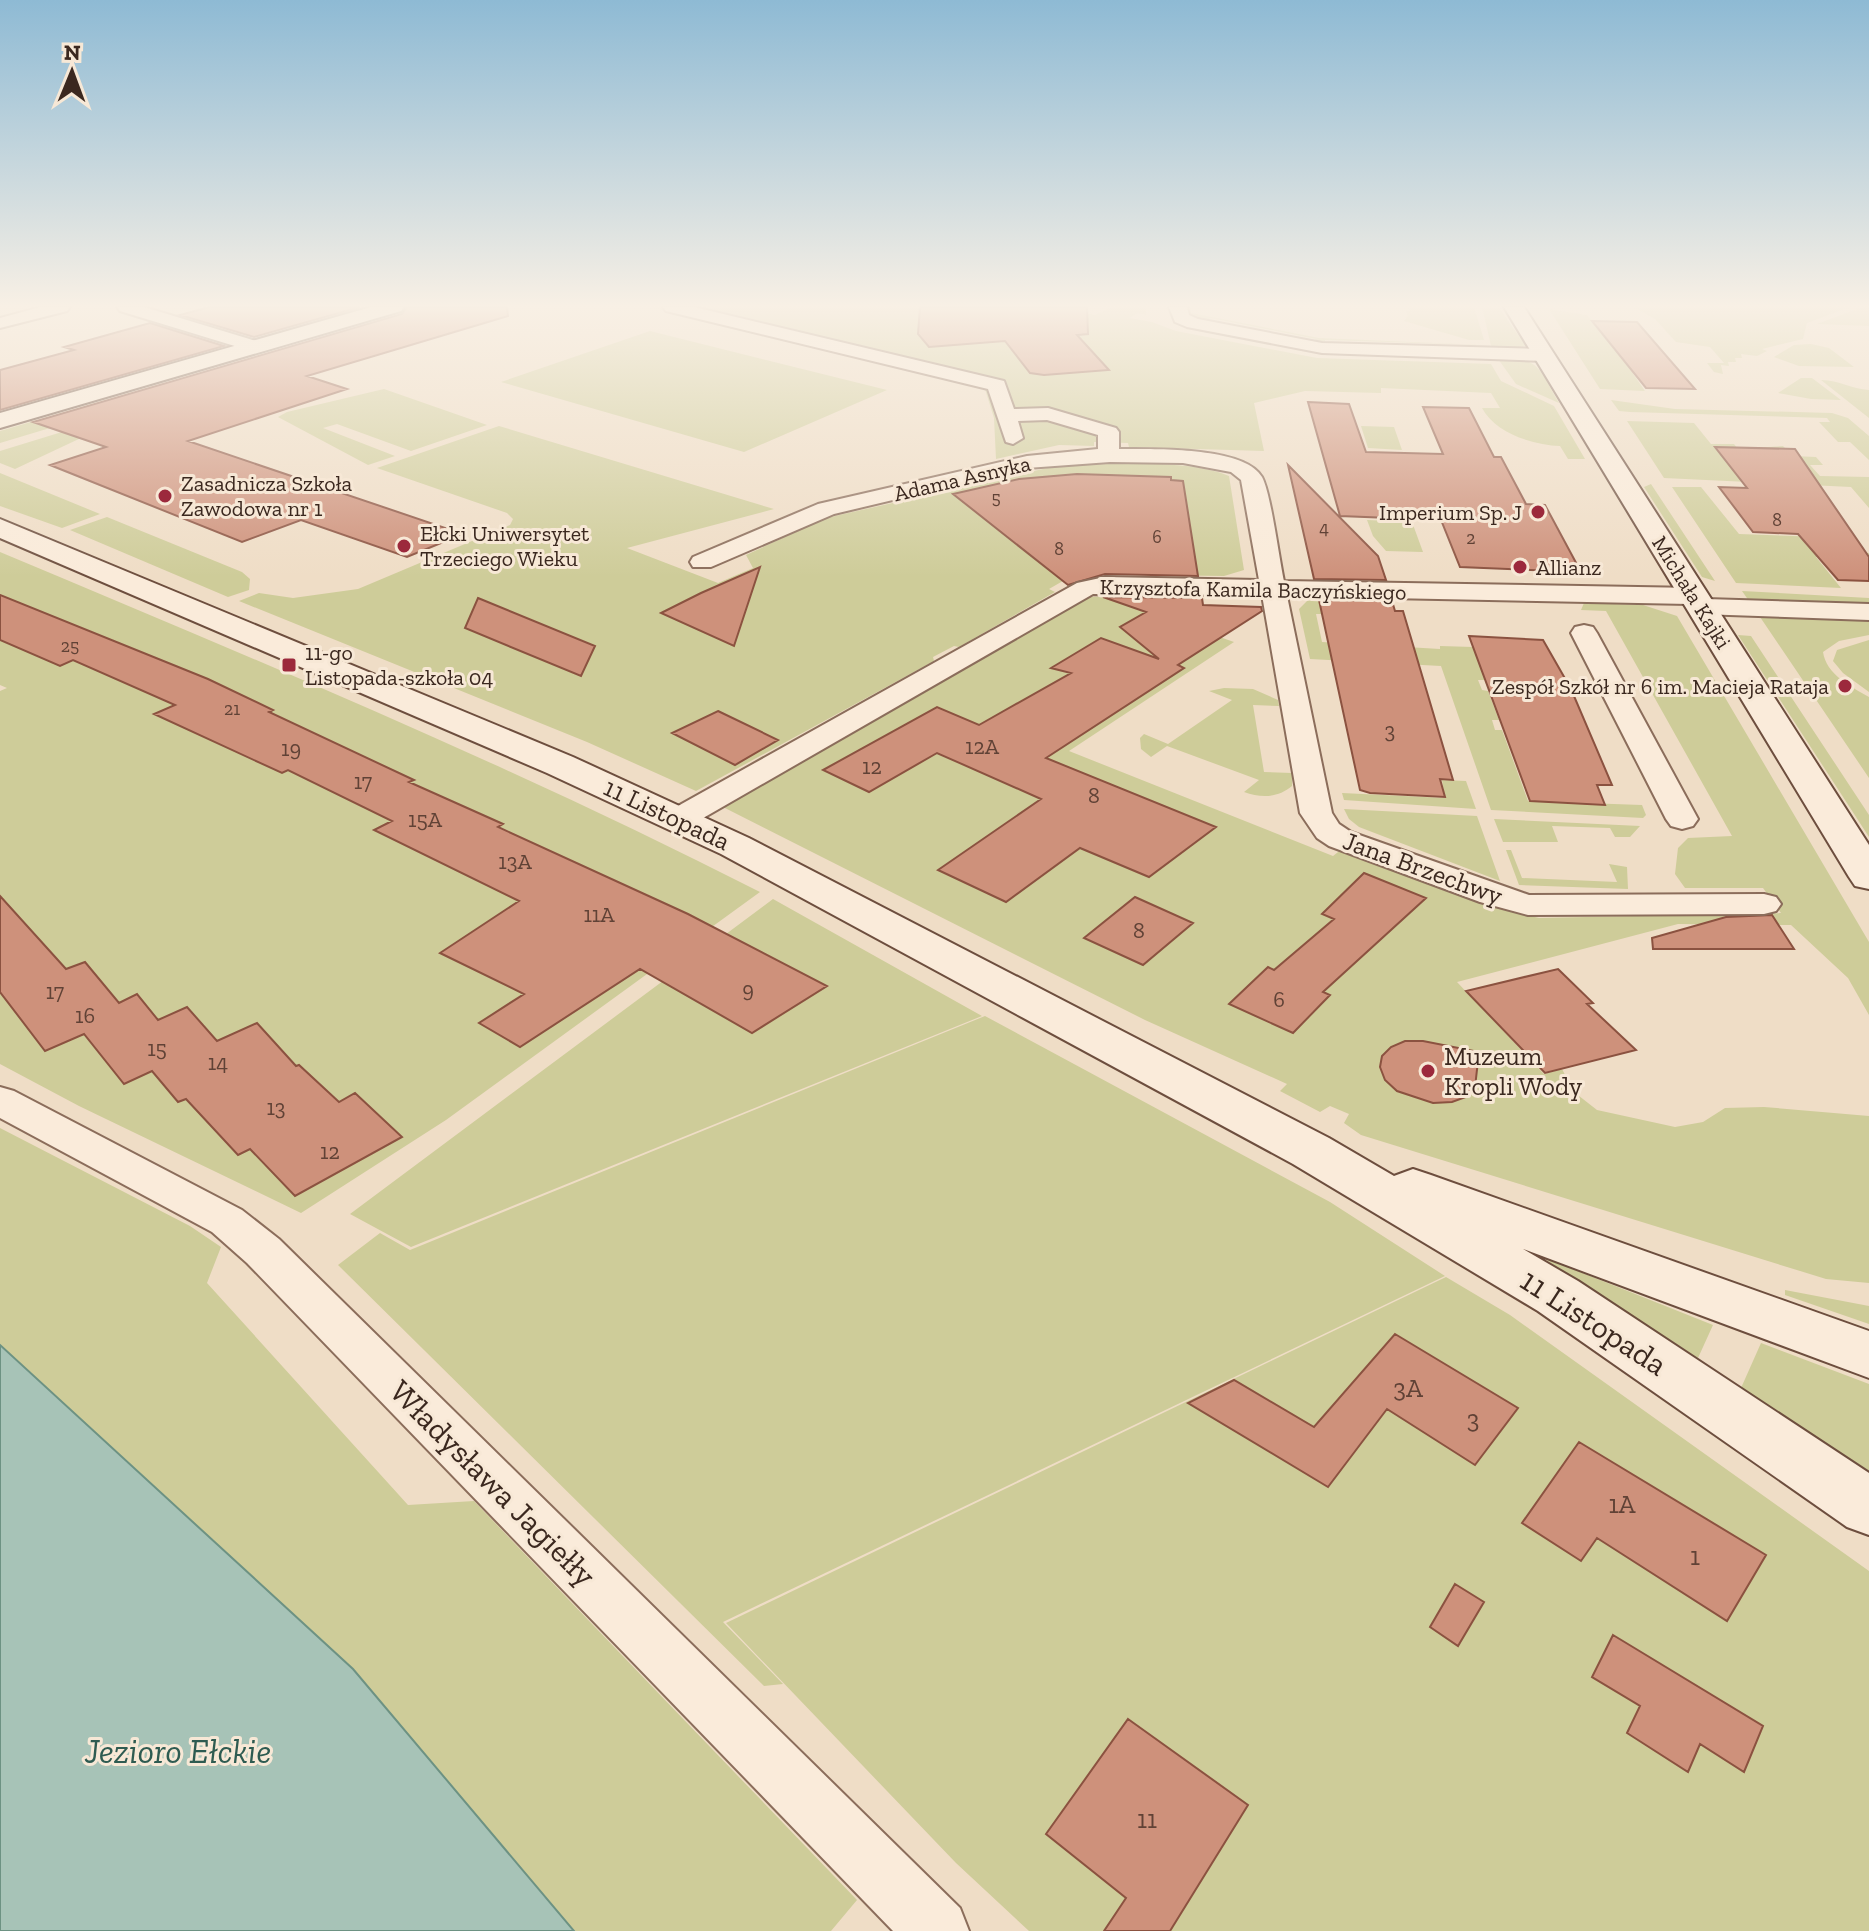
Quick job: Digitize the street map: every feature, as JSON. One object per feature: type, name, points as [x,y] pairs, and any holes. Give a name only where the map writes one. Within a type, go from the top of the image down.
[{"type":"street","points":[[0,421],[83,397]]},
{"type":"street","points":[[1001,397],[1013,438]]},
{"type":"street","name":"Michała Kajki","points":[[1571,397],[1869,877]]},
{"type":"street","points":[[1006,415],[1048,414],[1109,432],[1108,455]]},
{"type":"street","name":"Adama Asnyka","points":[[702,562],[826,509],[1052,458],[1108,455],[1207,458],[1233,463]]},
{"type":"street","name":"Jana Brzechwy","points":[[1233,463],[1249,472],[1252,478],[1316,813],[1328,831],[1340,839],[1492,895],[1528,905],[1764,904]]},
{"type":"street","name":"11 Listopada","points":[[0,528],[680,818],[1311,1151],[1558,1296],[1869,1507]]},
{"type":"street","name":"Krzysztofa Kamila Baczyńskiego","points":[[680,818],[1076,591],[1105,585],[1697,601],[1869,612]]},
{"type":"street","points":[[1584,633],[1682,819]]},
{"type":"street","name":"Władysława Jagiełły","points":[[0,1101],[227,1221],[263,1251],[937,1931]]},
{"type":"street","name":"11 Listopada","points":[[1311,1151],[1869,1355]]},
{"type":"shaded area","points":[[116,397],[153,397],[0,443],[0,431]]},
{"type":"shaded area","points":[[350,397],[407,397],[487,425],[411,451],[337,424],[323,428],[395,456],[368,465],[278,417],[287,412]]},
{"type":"shaded area","points":[[553,397],[871,397],[744,452]]},
{"type":"shaded area","points":[[987,397],[1279,397],[1254,403],[1264,451],[1129,447],[1128,443],[1094,442],[1094,446],[1059,445],[996,459],[994,418]]},
{"type":"shaded area","points":[[1493,397],[1535,397],[1554,406],[1585,459],[1568,459],[1560,446],[1527,440],[1505,431],[1482,408],[1500,408]]},
{"type":"shaded area","points":[[1801,397],[1837,397],[1841,400]]},
{"type":"shaded area","points":[[1843,397],[1869,397],[1869,418]]},
{"type":"shaded area","points":[[1611,400],[1675,409],[1832,413],[1848,418],[1869,436],[1869,460],[1850,442],[1838,442],[1819,422],[1830,422],[1827,418],[1630,412],[1619,411]]},
{"type":"shaded area","points":[[127,412],[132,414],[15,469],[0,463],[0,451]]},
{"type":"shaded area","points":[[1627,421],[1694,423],[1711,444],[1734,444],[1738,449],[1783,446],[1793,456],[1816,457],[1823,465],[1810,465],[1820,476],[1869,477],[1869,508],[1851,487],[1664,478]]},
{"type":"shaded area","points":[[499,426],[774,509],[627,548],[718,583],[753,568],[746,555],[826,518],[1052,467],[1118,464],[1167,464],[1211,470],[1229,476],[1244,570],[1224,576],[1075,574],[1049,589],[1055,592],[959,647],[954,646],[933,657],[934,661],[696,791],[587,742],[239,601],[259,593],[293,598],[358,589],[510,525],[513,519],[507,513],[377,468]]},
{"type":"shaded area","points":[[1361,426],[1394,427],[1402,450],[1368,448]]},
{"type":"shaded area","points":[[0,473],[100,514],[62,528],[0,506]]},
{"type":"shaded area","points":[[1651,484],[1715,581],[1702,577],[1644,487]]},
{"type":"shaded area","points":[[1672,487],[1701,487],[1739,534],[1823,537],[1834,551],[1869,553],[1869,559],[1816,557],[1841,588],[1736,583]]},
{"type":"shaded area","points":[[107,517],[242,572],[250,579],[249,590],[228,597],[70,530]]},
{"type":"shaded area","points":[[1367,520],[1412,522],[1423,552],[1386,551],[1373,536]]},
{"type":"shaded area","points":[[0,552],[478,757],[760,892],[446,1120],[301,1213],[79,1106],[0,1064],[0,691],[7,688],[0,685]]},
{"type":"shaded area","points":[[1742,591],[1869,598],[1869,605],[1749,601]]},
{"type":"shaded area","points":[[1113,596],[1119,602],[1234,642],[1069,751],[1333,856],[1342,849],[1485,905],[1539,918],[1781,913],[1763,888],[1685,888],[1675,874],[1678,848],[1688,838],[1732,836],[1606,611],[1581,610],[1584,603],[1643,605],[1677,616],[1869,942],[1869,1015],[1848,978],[1791,925],[1678,924],[1457,982],[1544,1074],[1562,1069],[1574,1092],[1597,1110],[1675,1127],[1703,1122],[1725,1108],[1764,1107],[1869,1116],[1869,1283],[1826,1279],[1361,1135],[1344,1123],[1349,1114],[1330,1106],[1320,1112],[1280,1091],[1287,1084],[1145,1020],[721,806],[1087,597]]},
{"type":"shaded area","points":[[1328,599],[1331,614],[1316,614],[1322,642],[1440,649],[1440,646],[1473,647],[1486,680],[1478,680],[1482,690],[1488,691],[1499,720],[1492,720],[1495,730],[1502,730],[1528,801],[1642,805],[1646,815],[1643,818],[1491,810],[1441,666],[1310,659],[1299,609],[1308,600]]},
{"type":"shaded area","name":"Zespół Szkół nr 6 im. Macieja Rataja","points":[[1758,614],[1869,618],[1869,635],[1839,641],[1823,652],[1834,673],[1869,697],[1869,778]]},
{"type":"shaded area","points":[[1738,635],[1751,636],[1869,815],[1869,837]]},
{"type":"shaded area","points":[[1869,640],[1869,692],[1843,673],[1833,661],[1837,650]]},
{"type":"shaded area","points":[[1253,689],[1278,700],[1279,706],[1253,705],[1264,772],[1292,773],[1292,786],[1287,790],[1269,796],[1250,794],[1244,792],[1259,780],[1167,746],[1151,757],[1141,749],[1140,738],[1144,734],[1168,744],[1232,700],[1209,691]]},
{"type":"shaded area","points":[[1442,780],[1466,781],[1476,809],[1344,800],[1342,793],[1445,798]]},
{"type":"shaded area","points":[[1344,809],[1477,816],[1500,881],[1359,827],[1349,819]]},
{"type":"shaded area","points":[[1494,819],[1640,826],[1630,837],[1615,837],[1610,828],[1552,826],[1558,842],[1503,842]]},
{"type":"shaded area","points":[[1506,850],[1511,850],[1522,878],[1617,882],[1609,864],[1627,867],[1628,889],[1519,885]]},
{"type":"shaded area","points":[[773,899],[982,1016],[411,1247],[350,1214]]},
{"type":"shaded area","points":[[985,1016],[1330,1202],[1445,1276],[723,1622],[783,1684],[764,1686],[338,1265],[380,1233],[410,1250]]},
{"type":"shaded area","points":[[0,1128],[190,1226],[221,1247],[207,1283],[408,1505],[474,1501],[857,1900],[831,1931],[369,1931],[0,1402],[28,1372],[0,1345]]},
{"type":"shaded area","points":[[1540,1256],[1713,1325],[1698,1358]]},
{"type":"shaded area","points":[[1446,1277],[1510,1315],[1869,1571],[1869,1931],[1029,1931],[956,1863],[726,1623]]},
{"type":"shaded area","points":[[1785,1290],[1869,1306],[1869,1324],[1785,1295]]},
{"type":"shaded area","points":[[1761,1343],[1869,1384],[1869,1471],[1741,1388]]},
{"type":"water","name":"Jezioro Ełckie","points":[[0,1345],[353,1669],[574,1931],[0,1931]]},
{"type":"building","points":[[0,397],[45,397],[0,410]]},
{"type":"building","points":[[118,397],[322,397],[188,441],[463,534],[407,557],[301,520],[242,542],[50,465],[106,447],[33,422]]},
{"type":"building","points":[[1308,402],[1349,404],[1366,452],[1443,454],[1423,407],[1469,408],[1494,457],[1501,457],[1526,504],[1545,505],[1581,572],[1460,567],[1441,520],[1340,516]]},
{"type":"building","points":[[1715,447],[1795,449],[1869,557],[1869,581],[1838,580],[1798,534],[1753,532],[1719,487],[1747,488]]},
{"type":"building","points":[[1288,465],[1378,556],[1386,580],[1314,579]]},
{"type":"building","points":[[1077,474],[1171,477],[1171,480],[1183,481],[1198,576],[1105,574],[1068,585],[953,494],[1019,479]]},
{"type":"building","points":[[760,567],[734,646],[661,613],[701,593]]},
{"type":"building","points":[[0,595],[208,679],[273,710],[269,712],[414,780],[409,782],[503,824],[498,827],[688,914],[827,986],[752,1033],[640,969],[520,1047],[479,1023],[524,994],[440,953],[519,901],[374,830],[392,821],[288,770],[282,773],[154,714],[175,705],[73,660],[60,666],[0,640]]},
{"type":"building","points":[[1103,597],[1202,598],[1203,605],[1261,607],[1262,611],[1178,665],[1184,668],[1046,758],[1216,827],[1149,877],[1080,848],[1006,902],[938,870],[1041,799],[937,753],[869,792],[823,770],[937,707],[979,725],[1071,673],[1051,668],[1101,638],[1159,659],[1120,627],[1146,612]]},
{"type":"building","points":[[478,598],[595,646],[581,676],[465,628]]},
{"type":"building","points":[[1319,600],[1392,601],[1395,611],[1403,611],[1453,780],[1440,779],[1445,797],[1360,790]]},
{"type":"building","points":[[1469,636],[1543,640],[1571,689],[1612,785],[1597,785],[1605,805],[1530,801]]},
{"type":"building","points":[[718,711],[778,740],[735,765],[672,733]]},
{"type":"building","points":[[1364,873],[1426,898],[1323,992],[1330,995],[1293,1033],[1229,1004],[1268,967],[1274,970],[1334,919],[1322,914]]},
{"type":"building","points":[[0,896],[66,969],[85,962],[119,1003],[137,994],[158,1020],[187,1007],[217,1041],[257,1023],[296,1066],[299,1065],[339,1102],[355,1093],[402,1137],[295,1196],[250,1149],[238,1155],[186,1099],[178,1102],[152,1071],[124,1084],[84,1034],[45,1051],[0,992]]},
{"type":"building","points":[[1135,897],[1193,923],[1143,965],[1084,938]]},
{"type":"building","points":[[1772,915],[1794,949],[1653,949],[1652,938],[1726,917]]},
{"type":"building","points":[[1558,969],[1593,1003],[1587,1004],[1636,1050],[1545,1073],[1466,991]]},
{"type":"building","name":"Muzeum Kropli Wody","points":[[1405,1041],[1423,1041],[1479,1052],[1475,1087],[1466,1097],[1452,1102],[1433,1103],[1397,1091],[1385,1080],[1380,1067],[1382,1056],[1391,1047]]},
{"type":"building","points":[[1395,1334],[1518,1408],[1475,1465],[1387,1409],[1328,1487],[1188,1403],[1234,1380],[1314,1427]]},
{"type":"building","points":[[1579,1442],[1766,1555],[1727,1621],[1597,1538],[1581,1561],[1522,1523]]},
{"type":"building","points":[[1455,1584],[1484,1602],[1458,1646],[1430,1627]]},
{"type":"building","points":[[1613,1635],[1763,1726],[1744,1772],[1700,1744],[1688,1772],[1627,1733],[1640,1706],[1592,1677]]},
{"type":"building","points":[[1128,1719],[1248,1805],[1170,1931],[1104,1931],[1126,1898],[1046,1834]]},
{"type":"place","name":"Zasadnicza Szkoła Zawodowa nr 1","points":[[165,496]]},
{"type":"place","name":"Imperium Sp. J","points":[[1538,512]]},
{"type":"place","name":"Ełcki Uniwersytet Trzeciego Wieku","points":[[404,546]]},
{"type":"place","name":"Allianz","points":[[1520,567]]},
{"type":"place","name":"11-go Listopada-szkoła 04","points":[[289,665]]},
{"type":"place","name":"Zespół Szkół nr 6 im. Macieja Rataja","points":[[1845,686]]},
{"type":"place","name":"Muzeum Kropli Wody","points":[[1428,1071]]}]
